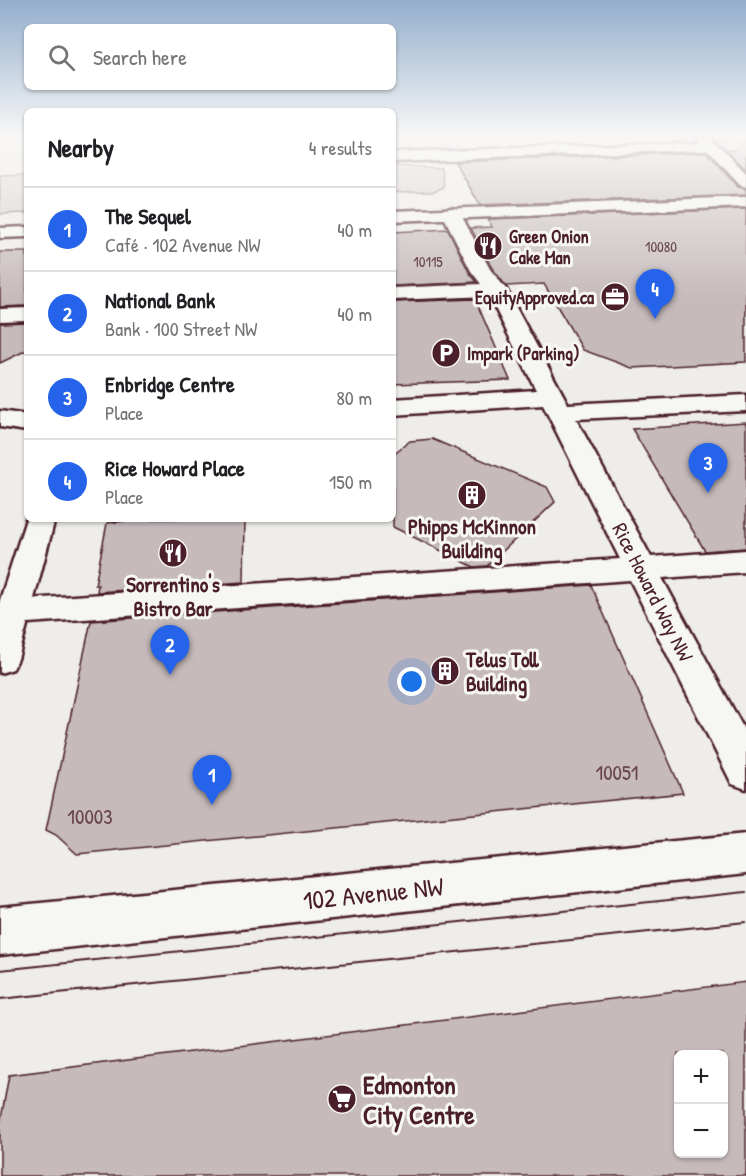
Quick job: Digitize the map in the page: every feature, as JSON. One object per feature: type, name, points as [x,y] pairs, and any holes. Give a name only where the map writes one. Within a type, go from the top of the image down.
[{"type":"street","points":[[396,216],[746,202]]},
{"type":"street","name":"Rice Howard Way NW","points":[[451,213],[481,271],[496,289],[746,771]]},
{"type":"street","points":[[0,233],[24,232]]},
{"type":"street","points":[[396,294],[496,289]]},
{"type":"street","points":[[0,315],[24,314]]},
{"type":"street","points":[[396,407],[746,403]]},
{"type":"street","points":[[0,419],[24,423]]},
{"type":"street","points":[[0,659],[39,522]]},
{"type":"street","points":[[14,612],[746,561]]},
{"type":"street","name":"102 Avenue NW","points":[[0,931],[746,854]]},
{"type":"shaded area","points":[[0,191],[24,191],[24,213],[0,214]]},
{"type":"building","points":[[472,191],[746,191],[746,195],[480,205]]},
{"type":"building","points":[[746,209],[746,362],[632,368],[583,350],[544,284],[506,286],[492,268],[471,228],[492,227],[488,219]]},
{"type":"building","points":[[448,229],[469,272],[477,282],[396,286],[396,232]]},
{"type":"building","points":[[0,252],[24,252],[24,306],[0,307]]},
{"type":"building","name":"Impark (Parking)","points":[[475,299],[510,380],[396,384],[396,302]]},
{"type":"building","points":[[24,322],[24,351],[0,363],[0,323]]},
{"type":"building","points":[[746,422],[746,548],[705,551],[632,429]]},
{"type":"building","name":"Phipps McKinnon Building","points":[[432,439],[547,487],[555,502],[487,566],[474,567],[393,527],[393,522],[396,522],[396,452],[410,441]]},
{"type":"building","name":"Sorrentino's Bistro Bar","points":[[245,522],[244,582],[97,592],[98,585],[95,585],[107,523]]},
{"type":"building","name":"Telus Toll Building","points":[[591,585],[683,793],[77,854],[56,835],[46,830],[91,621]]},
{"type":"building","name":"Edmonton City Centre","points":[[746,982],[746,1176],[0,1176],[0,1124],[9,1075]]},
{"type":"tram line","points":[[0,970],[746,892]]},
{"type":"tram line","points":[[0,999],[746,922]]},
{"type":"place","name":"Green Onion Cake Man","points":[[488,246]]},
{"type":"place","name":"EquityApproved.ca","points":[[615,297]]},
{"type":"place","name":"Rice Howard Place","points":[[655,319]]},
{"type":"place","name":"Impark (Parking)","points":[[446,353]]},
{"type":"place","name":"Enbridge Centre","points":[[708,493]]},
{"type":"place","name":"Phipps McKinnon Building","points":[[472,495]]},
{"type":"place","name":"Sorrentino's Bistro Bar","points":[[173,553]]},
{"type":"place","name":"Telus Toll Building","points":[[445,671]]},
{"type":"place","name":"National Bank","points":[[170,675]]},
{"type":"place","name":"The Sequel","points":[[212,805]]},
{"type":"place","name":"Edmonton City Centre","points":[[342,1099]]}]
